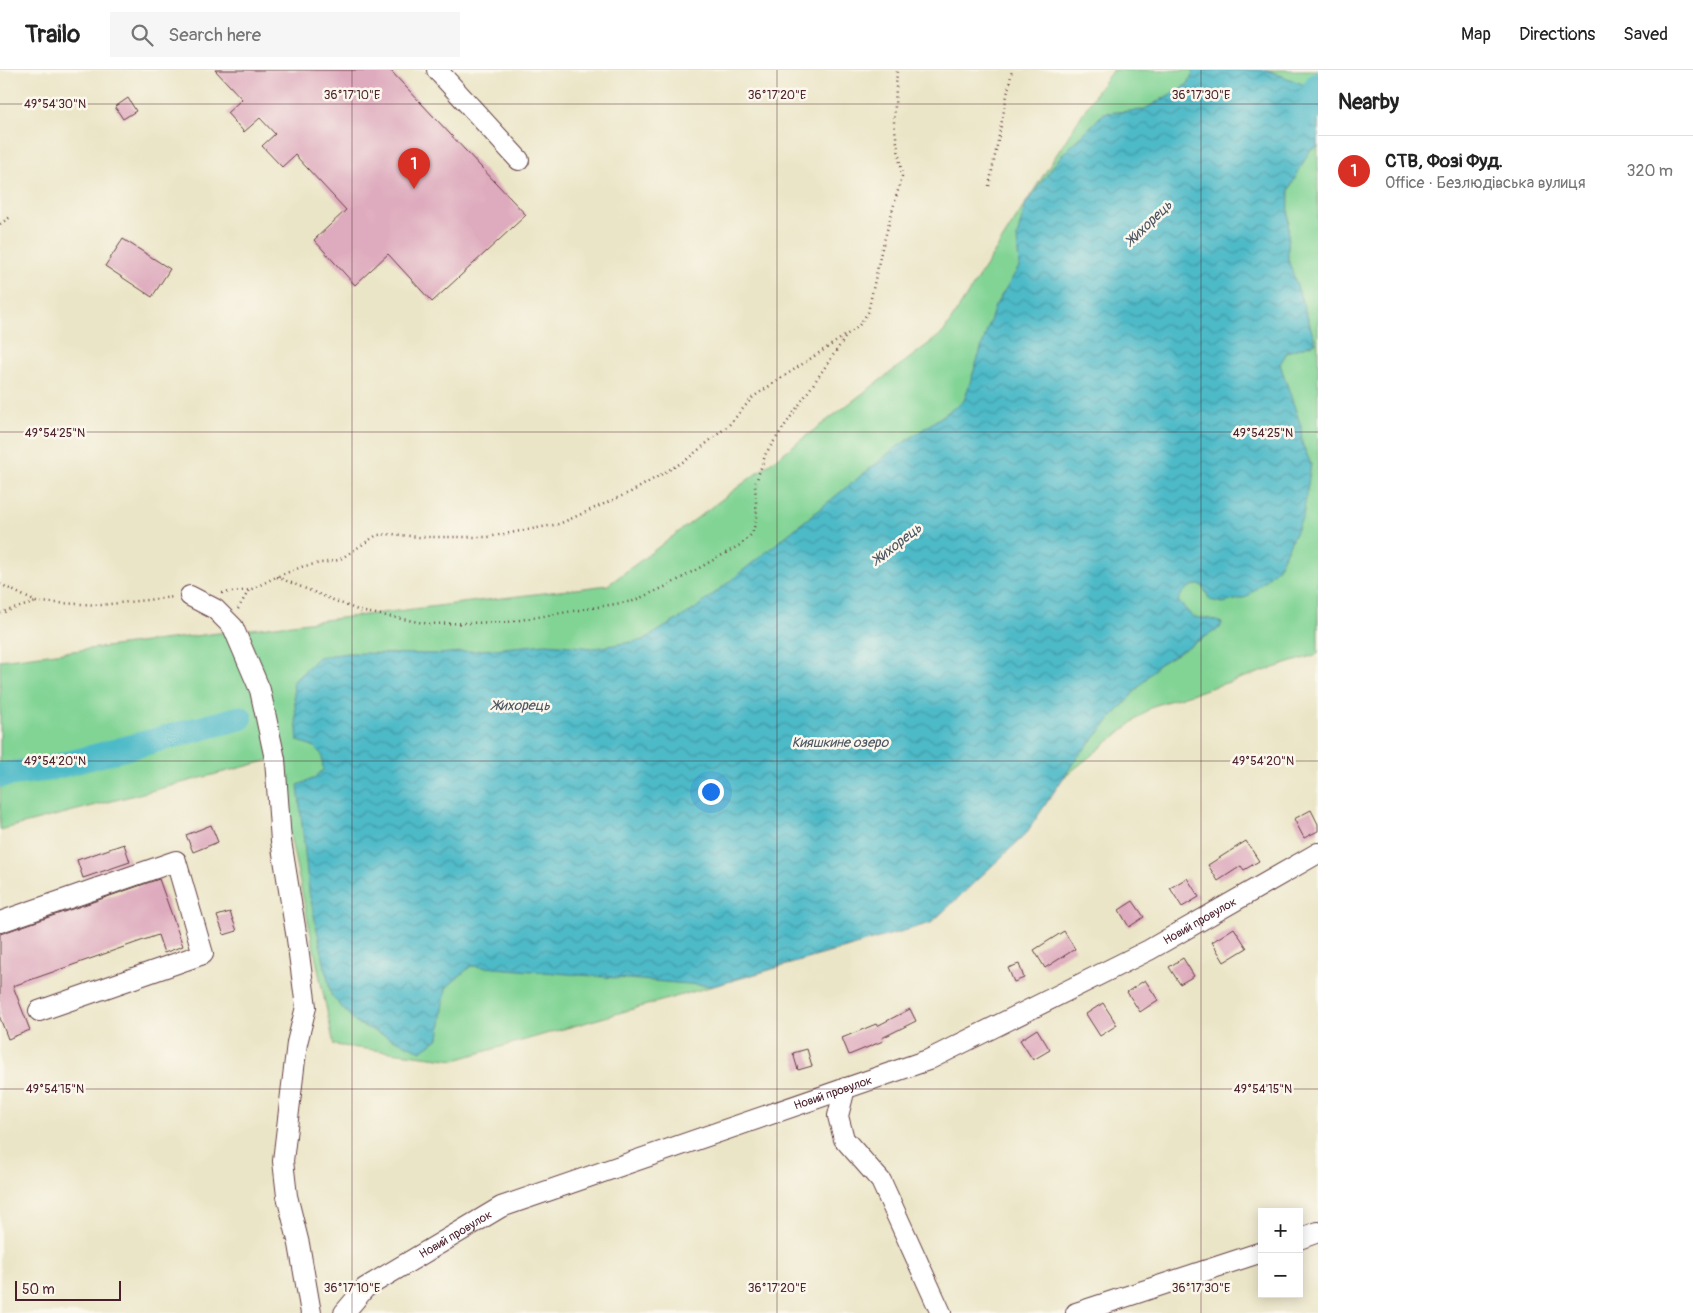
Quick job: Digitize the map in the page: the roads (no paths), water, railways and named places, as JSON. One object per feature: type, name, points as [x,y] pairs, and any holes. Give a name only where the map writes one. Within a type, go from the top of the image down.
[{"type":"street","points":[[437,70],[519,160]]},
{"type":"street","points":[[190,596],[215,608],[233,627],[260,690],[275,759],[281,841],[306,1007],[297,1044],[283,1161],[287,1196],[299,1244],[311,1313]]},
{"type":"street","name":"Новий провулок","points":[[344,1313],[365,1288],[501,1207],[928,1060],[1132,958],[1318,853]]},
{"type":"street","points":[[0,922],[176,861],[202,954],[39,1011]]},
{"type":"street","points":[[845,1088],[838,1116],[844,1138],[881,1181],[941,1313]]},
{"type":"street","points":[[1303,1238],[1318,1232]]},
{"type":"street","points":[[1076,1313],[1259,1253]]},
{"type":"water","name":"Кияшкине озеро","points":[[1194,70],[1267,70],[1315,89],[1318,92],[1318,147],[1310,150],[1289,190],[1288,259],[1316,343],[1287,352],[1280,364],[1301,426],[1302,443],[1311,464],[1303,517],[1278,568],[1247,597],[1223,603],[1210,600],[1202,585],[1190,587],[1182,594],[1178,601],[1193,617],[1222,623],[1220,628],[1158,665],[1076,759],[1025,835],[931,923],[713,986],[471,966],[446,988],[439,1038],[421,1051],[356,1023],[331,995],[309,892],[298,785],[313,779],[323,770],[322,755],[313,746],[298,741],[293,682],[318,657],[348,653],[439,654],[546,644],[596,648],[643,640],[695,609],[893,450],[964,401],[995,306],[1019,267],[1017,237],[1026,203],[1060,157],[1104,113],[1143,110],[1188,84]]},
{"type":"waterway","name":"Жихорець","points":[[1300,116],[1312,110],[1315,89],[1318,84]]},
{"type":"waterway","name":"Жихорець","points":[[0,775],[47,769],[240,718]]},
{"type":"place","name":"СТВ, Фозі Фуд.","points":[[414,189]]}]
